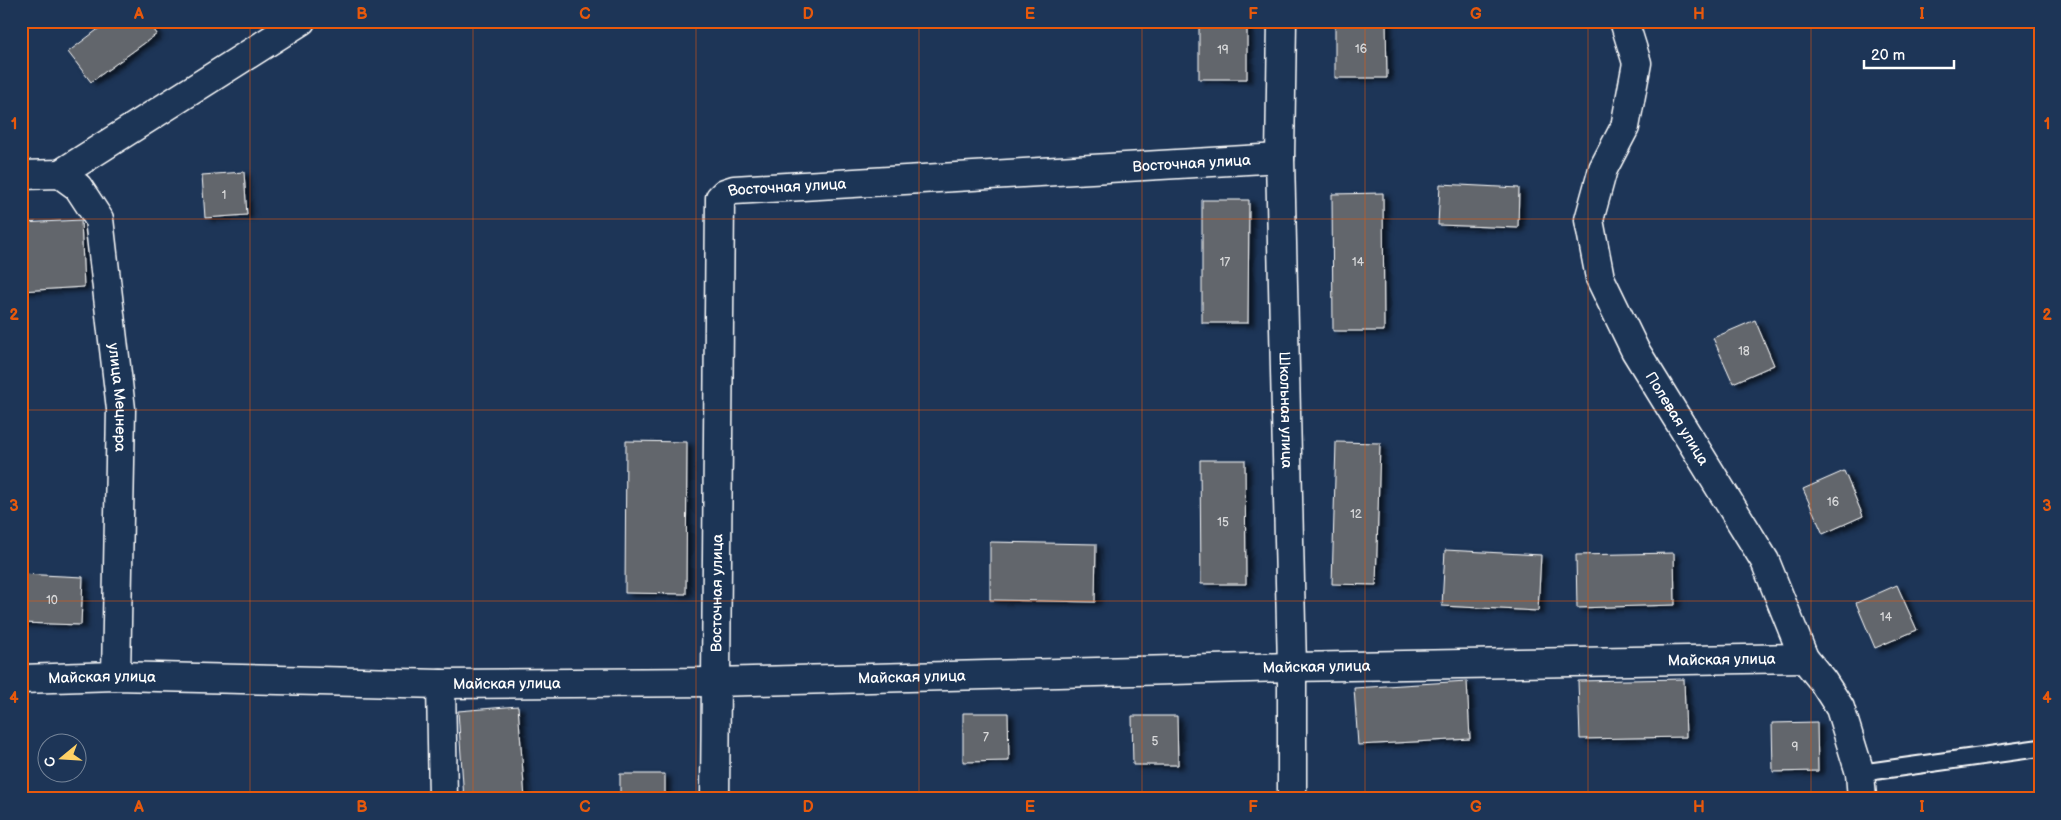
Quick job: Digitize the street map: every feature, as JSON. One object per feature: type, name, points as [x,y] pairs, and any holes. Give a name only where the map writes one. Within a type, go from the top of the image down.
[{"type":"street","points":[[21,175],[60,174],[301,21]]},
{"type":"street","name":"Школьная улица","points":[[1282,21],[1280,158],[1292,668],[1292,799]]},
{"type":"street","name":"Полевая улица","points":[[1624,21],[1637,63],[1625,127],[1603,168],[1589,220],[1600,278],[1635,350],[1765,561],[1804,658],[1822,680],[1840,708],[1861,786]]},
{"type":"street","name":"Восточная улица","points":[[715,799],[720,198],[725,193],[734,190],[1280,158]]},
{"type":"street","name":"улица Мецнера","points":[[60,174],[78,187],[99,219],[121,409],[116,676]]},
{"type":"street","name":"Майская улица","points":[[21,679],[116,676],[441,684],[715,682],[1804,658]]},
{"type":"street","points":[[441,684],[443,799]]},
{"type":"lane","points":[[1861,786],[2040,748]]},
{"type":"building","points":[[109,21],[148,21],[157,34],[91,82],[68,52]]},
{"type":"building","points":[[1199,21],[1247,21],[1247,79],[1199,79]]},
{"type":"building","points":[[1335,21],[1386,21],[1387,78],[1335,78]]},
{"type":"building","points":[[244,172],[247,215],[205,218],[202,175]]},
{"type":"building","points":[[1440,184],[1519,188],[1518,228],[1438,225]]},
{"type":"building","points":[[1383,193],[1384,331],[1333,331],[1332,194]]},
{"type":"building","points":[[1202,200],[1249,200],[1248,323],[1202,323]]},
{"type":"building","points":[[81,220],[84,287],[21,291],[21,223]]},
{"type":"building","points":[[1755,320],[1774,365],[1733,383],[1713,338]]},
{"type":"building","points":[[626,441],[687,442],[686,594],[625,593]]},
{"type":"building","points":[[1336,442],[1380,443],[1376,585],[1332,584]]},
{"type":"building","points":[[1200,460],[1245,460],[1246,584],[1201,584]]},
{"type":"building","points":[[1844,471],[1863,516],[1823,534],[1803,489]]},
{"type":"building","points":[[990,542],[1096,544],[1095,602],[990,600]]},
{"type":"building","points":[[1445,550],[1541,555],[1538,611],[1442,606]]},
{"type":"building","points":[[1674,553],[1675,605],[1577,608],[1576,555]]},
{"type":"building","points":[[21,574],[83,577],[81,625],[21,623]]},
{"type":"building","points":[[1897,585],[1917,630],[1875,648],[1856,603]]},
{"type":"building","points":[[1684,679],[1686,737],[1580,739],[1578,681]]},
{"type":"building","points":[[1467,681],[1470,739],[1358,745],[1354,688]]},
{"type":"building","points":[[518,706],[525,799],[464,799],[458,711]]},
{"type":"building","points":[[963,713],[1008,713],[1009,761],[963,762]]},
{"type":"building","points":[[1132,716],[1177,716],[1178,765],[1133,765]]},
{"type":"building","points":[[1817,722],[1818,771],[1773,772],[1772,723]]},
{"type":"building","points":[[620,774],[665,774],[665,799],[620,799]]}]
